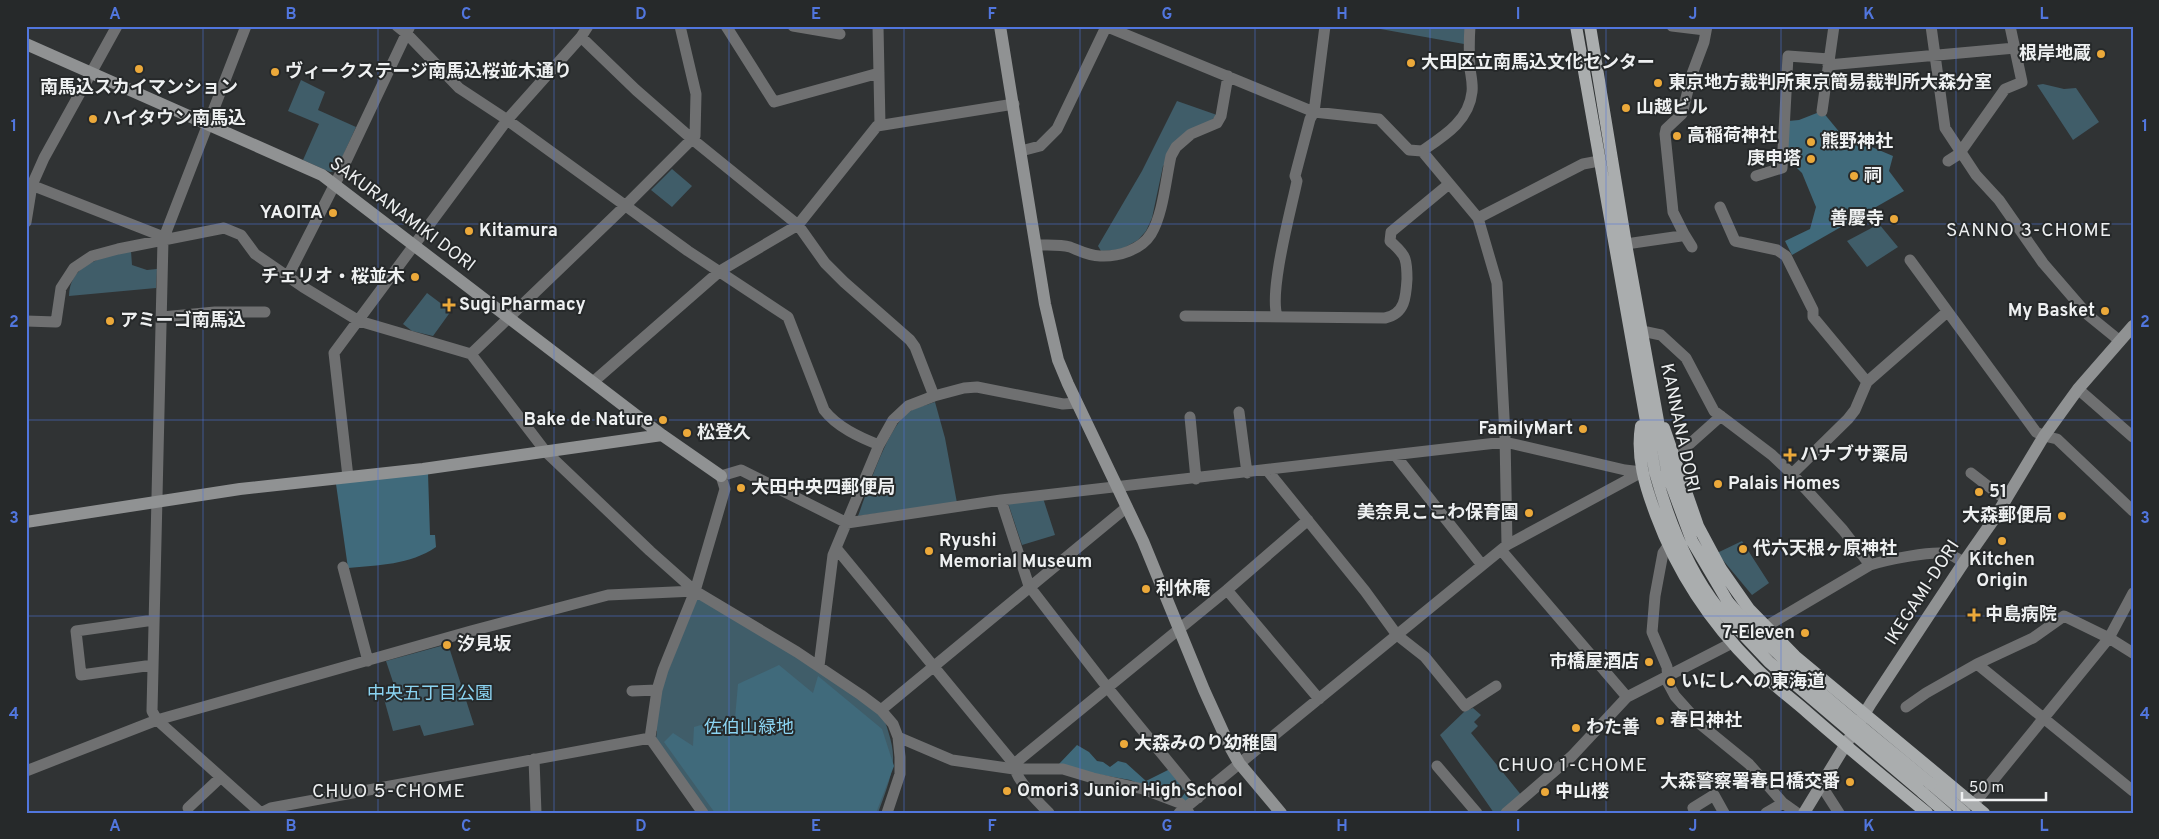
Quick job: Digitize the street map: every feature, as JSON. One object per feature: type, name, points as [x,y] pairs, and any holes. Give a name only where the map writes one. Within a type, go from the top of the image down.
[{"type":"main road","name":"KANNANA DORI","points":[[1576,26],[1599,161],[1650,414],[1675,497],[1692,541],[1723,605]]},
{"type":"main road","name":"KANNANA DORI","points":[[1590,26],[1642,331],[1650,414],[1651,456],[1664,503],[1676,534],[1698,577],[1723,605],[1927,789],[1946,813]]},
{"type":"main road","points":[[1650,414],[1676,457],[1690,504],[1709,548],[1734,590],[1765,627],[1787,648],[1865,713],[1969,809],[1984,813]]},
{"type":"main road","points":[[1650,414],[1639,449],[1642,472],[1668,546],[1697,596],[1732,643],[1763,675],[1927,813]]},
{"type":"main road","name":"KANNANA DORI","points":[[1927,789],[1969,809]]},
{"type":"street","points":[[26,222],[29,184],[117,26]]},
{"type":"street","points":[[246,26],[210,124],[163,239],[152,711],[157,720],[261,813],[271,808],[650,738]]},
{"type":"street","points":[[397,26],[409,30],[459,88],[507,120],[625,206],[788,317],[824,410],[831,419],[862,438],[879,445]]},
{"type":"street","points":[[470,354],[625,206],[695,136],[696,94],[680,26]]},
{"type":"street","points":[[726,26],[774,102],[879,73]]},
{"type":"street","points":[[793,26],[840,34]]},
{"type":"street","points":[[878,26],[880,125]]},
{"type":"street","points":[[1000,26],[1036,245],[1055,349],[1062,370],[1118,487],[1204,690],[1239,763],[1282,813]]},
{"type":"street","points":[[1021,151],[1040,146],[1057,129],[1106,26],[1314,112],[1379,120],[1409,150],[1422,151],[1449,132],[1458,124],[1467,111],[1472,92],[1468,46],[1470,26]]},
{"type":"street","points":[[1277,316],[1275,308],[1279,271],[1298,181],[1295,176],[1310,119],[1314,112],[1324,26]]},
{"type":"street","points":[[1672,26],[1706,28],[1704,42],[1692,74],[1682,114],[1666,129],[1664,134],[1673,212],[1692,247]]},
{"type":"street","points":[[1822,111],[1834,26]]},
{"type":"street","points":[[1932,26],[1945,128],[1976,175],[1999,200],[2050,270],[2088,315],[2120,341]]},
{"type":"street","points":[[1948,161],[1959,154],[1960,150],[1992,111],[2005,90],[2022,82],[2010,26]]},
{"type":"street","points":[[288,276],[335,184],[409,30]]},
{"type":"street","points":[[348,476],[334,353],[507,120],[586,30],[636,90],[692,139],[798,225],[831,269],[910,340],[915,347],[934,396]]},
{"type":"street","name":"SAKURANAMIKI DORI","points":[[26,44],[322,174],[662,435],[721,476]]},
{"type":"street","points":[[1756,176],[1782,168],[1788,56],[1828,62],[1936,56],[2015,48]]},
{"type":"street","points":[[1036,245],[1069,247],[1087,255],[1100,256],[1124,253],[1150,235],[1156,220],[1171,156],[1176,147],[1191,134],[1217,123],[1228,76]]},
{"type":"street","points":[[593,382],[720,271],[798,225],[877,126],[1014,104]]},
{"type":"street","points":[[1422,151],[1478,218],[1497,283],[1505,442],[1504,547],[1627,697]]},
{"type":"street","points":[[1478,218],[1583,164],[1599,161]]},
{"type":"street","points":[[29,184],[163,239]]},
{"type":"street","points":[[1185,316],[1393,317],[1402,308],[1406,299],[1407,267],[1405,257],[1390,241],[1391,232],[1449,184]]},
{"type":"street","points":[[1720,207],[1735,241],[1777,250],[1786,256],[1813,310],[1813,317],[1867,382]]},
{"type":"street","points":[[26,321],[56,322],[61,288],[74,268],[92,256],[163,239],[224,228],[241,235],[255,254],[359,321],[470,354],[546,452],[650,551],[696,591],[819,666],[881,710],[893,724],[898,737],[900,774],[886,813]]},
{"type":"street","points":[[1626,244],[1684,234]]},
{"type":"street","points":[[1910,260],[2036,432],[2057,439],[2133,511]]},
{"type":"street","points":[[162,317],[215,312],[265,312]]},
{"type":"street","points":[[1792,474],[1848,420],[1855,410],[1867,382],[1947,312]]},
{"type":"street","name":"IKEGAMI-DORI","points":[[1804,813],[1847,746],[1865,713],[2006,500],[2044,436],[2078,389],[2133,326]]},
{"type":"street","points":[[1642,331],[1661,336],[1686,358],[1714,411],[1772,455],[1792,474],[1843,530],[1870,565]]},
{"type":"street","points":[[819,666],[829,581],[836,548],[879,445],[893,420],[908,406],[934,396],[964,388],[978,387],[1063,404],[1077,403]]},
{"type":"street","points":[[2078,389],[2133,437]]},
{"type":"street","points":[[1239,412],[1247,473]]},
{"type":"street","points":[[1676,457],[1721,416]]},
{"type":"street","points":[[1190,417],[1196,479]]},
{"type":"street","points":[[26,522],[158,501],[348,476],[422,469],[662,435]]},
{"type":"street","points":[[703,813],[659,754],[650,738],[657,690],[663,670],[696,591],[725,489],[721,476],[741,470],[847,523],[1001,500],[1505,442],[1624,470],[1642,472]]},
{"type":"street","points":[[1395,455],[1482,565]]},
{"type":"street","points":[[1268,470],[1397,635],[1424,658],[1465,706],[1496,686]]},
{"type":"street","points":[[898,737],[952,760],[1062,769],[1143,789],[1180,803],[1184,811],[1239,763],[1504,547],[1642,472]]},
{"type":"street","points":[[1971,473],[2006,500]]},
{"type":"street","points":[[1001,500],[1029,586],[1107,687],[1198,798]]},
{"type":"street","points":[[881,710],[1127,507]]},
{"type":"street","points":[[1014,766],[1107,687],[1227,590],[1308,520]]},
{"type":"street","points":[[1668,546],[1663,553],[1654,596],[1652,632],[1667,667],[1666,677],[1675,696],[1700,724],[1749,764],[1782,803],[1797,813]]},
{"type":"street","points":[[836,548],[1014,766],[1022,782],[1050,813]]},
{"type":"street","points":[[1765,627],[1870,565],[1885,560],[1949,554],[1964,562]]},
{"type":"street","points":[[343,567],[368,661]]},
{"type":"street","points":[[1227,590],[1319,699]]},
{"type":"street","points":[[26,771],[157,720],[472,631],[608,595],[696,591]]},
{"type":"street","points":[[1969,809],[2045,719],[2109,638],[2133,593]]},
{"type":"street","points":[[1906,707],[1977,664],[2033,638],[2064,616],[2109,638],[2133,653]]},
{"type":"street","points":[[153,664],[81,675],[76,631],[154,620]]},
{"type":"street","points":[[1506,813],[1572,756],[1627,697],[1732,643]]},
{"type":"street","points":[[1763,675],[1769,656],[1787,648]]},
{"type":"street","points":[[1977,664],[2133,791]]},
{"type":"street","points":[[1805,710],[1814,708],[1822,702],[1827,683]]},
{"type":"street","points":[[632,691],[657,690]]},
{"type":"street","points":[[534,758],[536,813]]},
{"type":"street","points":[[1437,766],[1477,813]]},
{"type":"street","points":[[188,808],[220,778]]},
{"type":"street","points":[[1822,785],[1839,813]]},
{"type":"street","points":[[1695,813],[1692,808],[1714,795],[1724,813]]},
{"type":"street","points":[[1766,813],[1782,803]]},
{"type":"green space","points":[[1375,26],[1467,26],[1464,44],[1375,28]]},
{"type":"green space","points":[[301,80],[325,92],[318,110],[356,127],[336,171],[330,172],[303,160],[319,124],[288,111]]},
{"type":"green space","points":[[2043,84],[2064,89],[2076,88],[2099,122],[2073,140],[2037,85]]},
{"type":"green space","points":[[1177,101],[1217,115],[1163,166],[1152,218],[1146,231],[1138,240],[1120,250],[1101,251],[1098,246],[1142,171]]},
{"type":"green space","points":[[1822,111],[1841,134],[1893,156],[1889,171],[1904,191],[1792,255],[1785,241],[1810,229],[1816,207],[1802,173],[1788,159],[1788,121],[1799,120]]},
{"type":"green space","points":[[672,169],[692,186],[672,207],[651,190]]},
{"type":"green space","points":[[1879,224],[1898,247],[1867,267],[1847,241]]},
{"type":"green space","points":[[131,251],[132,265],[147,270],[157,269],[156,288],[69,296],[75,275],[82,268],[100,259]]},
{"type":"green space","points":[[427,293],[451,311],[433,336],[412,331],[403,324]]},
{"type":"green space","points":[[935,402],[945,438],[957,503],[858,516],[879,460],[893,431],[909,412]]},
{"type":"green space","points":[[428,473],[430,535],[435,535],[436,547],[405,561],[348,568],[336,484]]},
{"type":"green space","points":[[1043,498],[1055,535],[1022,545],[1008,503]]},
{"type":"green space","points":[[1742,541],[1769,583],[1752,595],[1717,553]]},
{"type":"green space","name":"佐伯山緑地","points":[[698,595],[881,710],[891,741],[893,760],[889,780],[878,813],[706,813],[656,739],[657,731],[654,730],[660,691]]},
{"type":"green space","name":"中央五丁目公園","points":[[448,644],[474,725],[424,736],[420,725],[393,731],[384,699],[397,694],[386,661]]},
{"type":"green space","name":"佐伯山緑地","points":[[779,665],[813,693],[818,676],[882,729],[894,766],[876,813],[715,813],[664,742],[673,733],[693,746],[694,727],[718,720],[734,730],[738,684]]},
{"type":"green space","points":[[1473,708],[1481,715],[1474,722],[1478,726],[1471,733],[1522,796],[1503,813],[1494,813],[1440,735],[1465,711]]},
{"type":"green space","points":[[1077,745],[1089,752],[1097,761],[1103,762],[1110,767],[1118,761],[1126,763],[1146,781],[1170,769],[1194,796],[1187,802],[1130,780],[1096,774],[1059,764]],"holes":[[[1172,781],[1183,790],[1185,788],[1187,790],[1182,797],[1169,785]]]},
{"type":"place","name":"根岸地蔵","points":[[2101,54]]},
{"type":"place","name":"大田区立南馬込文化センター","points":[[1411,63]]},
{"type":"place","name":"南馬込スカイマンション","points":[[139,69]]},
{"type":"place","name":"ヴィークステージ南馬込桜並木通り","points":[[275,72]]},
{"type":"place","name":"東京地方裁判所東京簡易裁判所大森分室","points":[[1658,83]]},
{"type":"place","name":"山越ビル","points":[[1626,108]]},
{"type":"place","name":"ハイタウン南馬込","points":[[93,119]]},
{"type":"place","name":"高稲荷神社","points":[[1677,136]]},
{"type":"place","name":"熊野神社","points":[[1811,142]]},
{"type":"place","name":"庚申塔","points":[[1811,159]]},
{"type":"place","name":"祠","points":[[1854,176]]},
{"type":"place","name":"YAOITA","points":[[333,213]]},
{"type":"place","name":"善慶寺","points":[[1894,219]]},
{"type":"place","name":"Kitamura","points":[[469,231]]},
{"type":"place","name":"チェリオ・桜並木","points":[[415,277]]},
{"type":"place","name":"Sugi Pharmacy","points":[[449,305]]},
{"type":"place","name":"My Basket","points":[[2105,311]]},
{"type":"place","name":"アミーゴ南馬込","points":[[110,321]]},
{"type":"place","name":"Bake de Nature","points":[[663,420]]},
{"type":"place","name":"FamilyMart","points":[[1583,429]]},
{"type":"place","name":"松登久","points":[[687,433]]},
{"type":"place","name":"ハナブサ薬局","points":[[1790,455]]},
{"type":"place","name":"Palais Homes","points":[[1718,484]]},
{"type":"place","name":"大田中央四郵便局","points":[[741,488]]},
{"type":"place","name":"51","points":[[1979,492]]},
{"type":"place","name":"美奈見ここわ保育園","points":[[1529,513]]},
{"type":"place","name":"大森郵便局","points":[[2062,516]]},
{"type":"place","name":"Kitchen Origin","points":[[2002,541]]},
{"type":"place","name":"代六天根ヶ原神社","points":[[1743,549]]},
{"type":"place","name":"Ryushi Memorial Museum","points":[[929,551]]},
{"type":"place","name":"利休庵","points":[[1146,589]]},
{"type":"place","name":"中島病院","points":[[1974,615]]},
{"type":"place","name":"7-Eleven","points":[[1805,633]]},
{"type":"place","name":"汐見坂","points":[[447,645]]},
{"type":"place","name":"市橋屋酒店","points":[[1649,662]]},
{"type":"place","name":"いにしへの東海道","points":[[1671,682]]},
{"type":"place","name":"春日神社","points":[[1660,721]]},
{"type":"place","name":"わた善","points":[[1576,728]]},
{"type":"place","name":"大森みのり幼稚園","points":[[1124,744]]},
{"type":"place","name":"大森警察署春日橋交番","points":[[1850,782]]},
{"type":"place","name":"Omori3 Junior High School","points":[[1007,791]]},
{"type":"place","name":"中山楼","points":[[1545,792]]},
{"type":"district","name":"SANNO 3-CHOME","points":[[2029,231]]},
{"type":"district","name":"CHUO 1-CHOME","points":[[1573,766]]},
{"type":"district","name":"CHUO 5-CHOME","points":[[389,792]]}]
